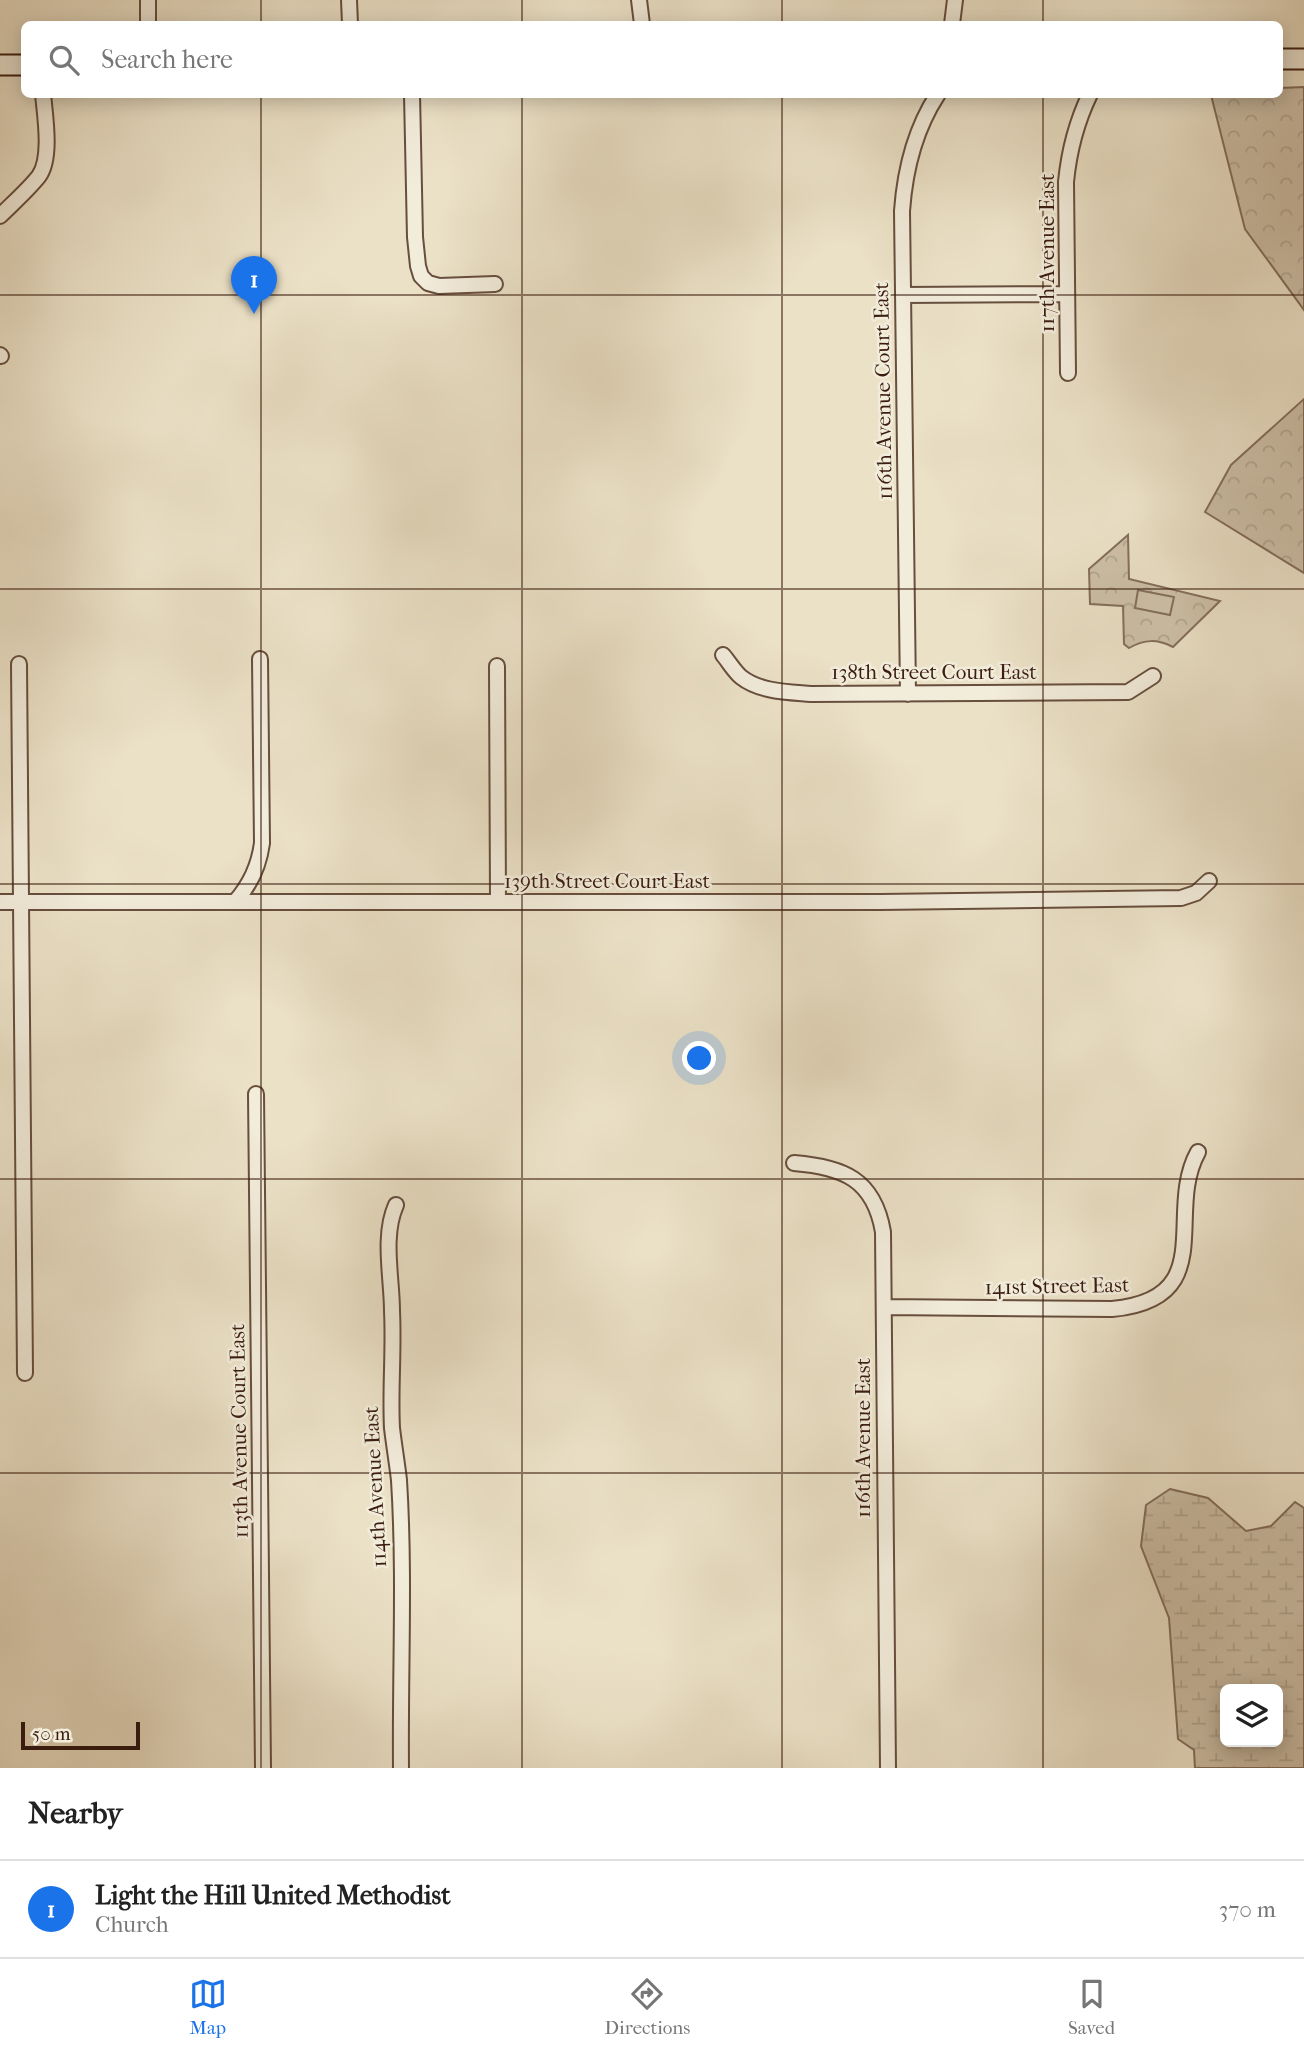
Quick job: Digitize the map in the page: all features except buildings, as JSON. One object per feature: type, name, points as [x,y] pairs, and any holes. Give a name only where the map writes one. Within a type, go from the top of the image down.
[{"type":"street","points":[[148,0],[148,21]]},
{"type":"street","points":[[349,0],[350,21]]},
{"type":"street","points":[[639,0],[642,21]]},
{"type":"street","points":[[952,21],[955,0]]},
{"type":"street","points":[[1283,59],[1304,59]]},
{"type":"street","points":[[0,65],[21,65]]},
{"type":"street","points":[[0,216],[39,177],[43,169],[46,134],[43,98]]},
{"type":"street","points":[[412,98],[415,237],[421,276],[428,282],[439,285],[495,284]]},
{"type":"street","name":"116th Avenue Court East","points":[[908,694],[904,189],[917,135],[926,112],[935,98]]},
{"type":"street","name":"117th Avenue East","points":[[1068,373],[1066,182],[1068,156],[1088,98]]},
{"type":"street","points":[[903,295],[1067,294]]},
{"type":"street","name":"138th Street Court East","points":[[723,655],[741,677],[759,686],[811,694],[1128,692],[1153,676]]},
{"type":"street","points":[[235,902],[247,889],[256,871],[262,843],[260,659]]},
{"type":"street","points":[[19,664],[25,1373]]},
{"type":"street","points":[[497,666],[498,902]]},
{"type":"street","name":"139th Street Court East","points":[[0,902],[332,904],[1181,898],[1196,893],[1209,881]]},
{"type":"street","name":"113th Avenue Court East","points":[[256,1094],[263,1768]]},
{"type":"street","name":"141st Street East","points":[[884,1307],[1112,1309],[1143,1305],[1157,1297],[1170,1284],[1182,1264],[1187,1182],[1190,1166],[1198,1152]]},
{"type":"street","name":"116th Avenue East","points":[[794,1163],[825,1166],[848,1175],[861,1185],[881,1217],[888,1768]]},
{"type":"street","name":"114th Avenue East","points":[[396,1205],[392,1214],[389,1245],[393,1314],[392,1426],[399,1478],[401,1768]]},
{"type":"green space","points":[[1304,87],[1304,310],[1245,229],[1212,98],[1283,98],[1283,88]]},
{"type":"green space","points":[[1304,399],[1304,573],[1205,512],[1231,465]]},
{"type":"green space","points":[[1128,535],[1129,579],[1220,601],[1173,647],[1151,641],[1129,648],[1124,644],[1123,606],[1090,604],[1089,569]]},
{"type":"green space","points":[[1138,590],[1174,597],[1170,615],[1135,608]]},
{"type":"green space","points":[[1170,1489],[1208,1498],[1246,1531],[1271,1526],[1295,1502],[1304,1508],[1304,1768],[1195,1768],[1194,1750],[1178,1739],[1169,1618],[1141,1546],[1146,1505]]},
{"type":"place","name":"Light the Hill United Methodist","points":[[254,314]]}]
